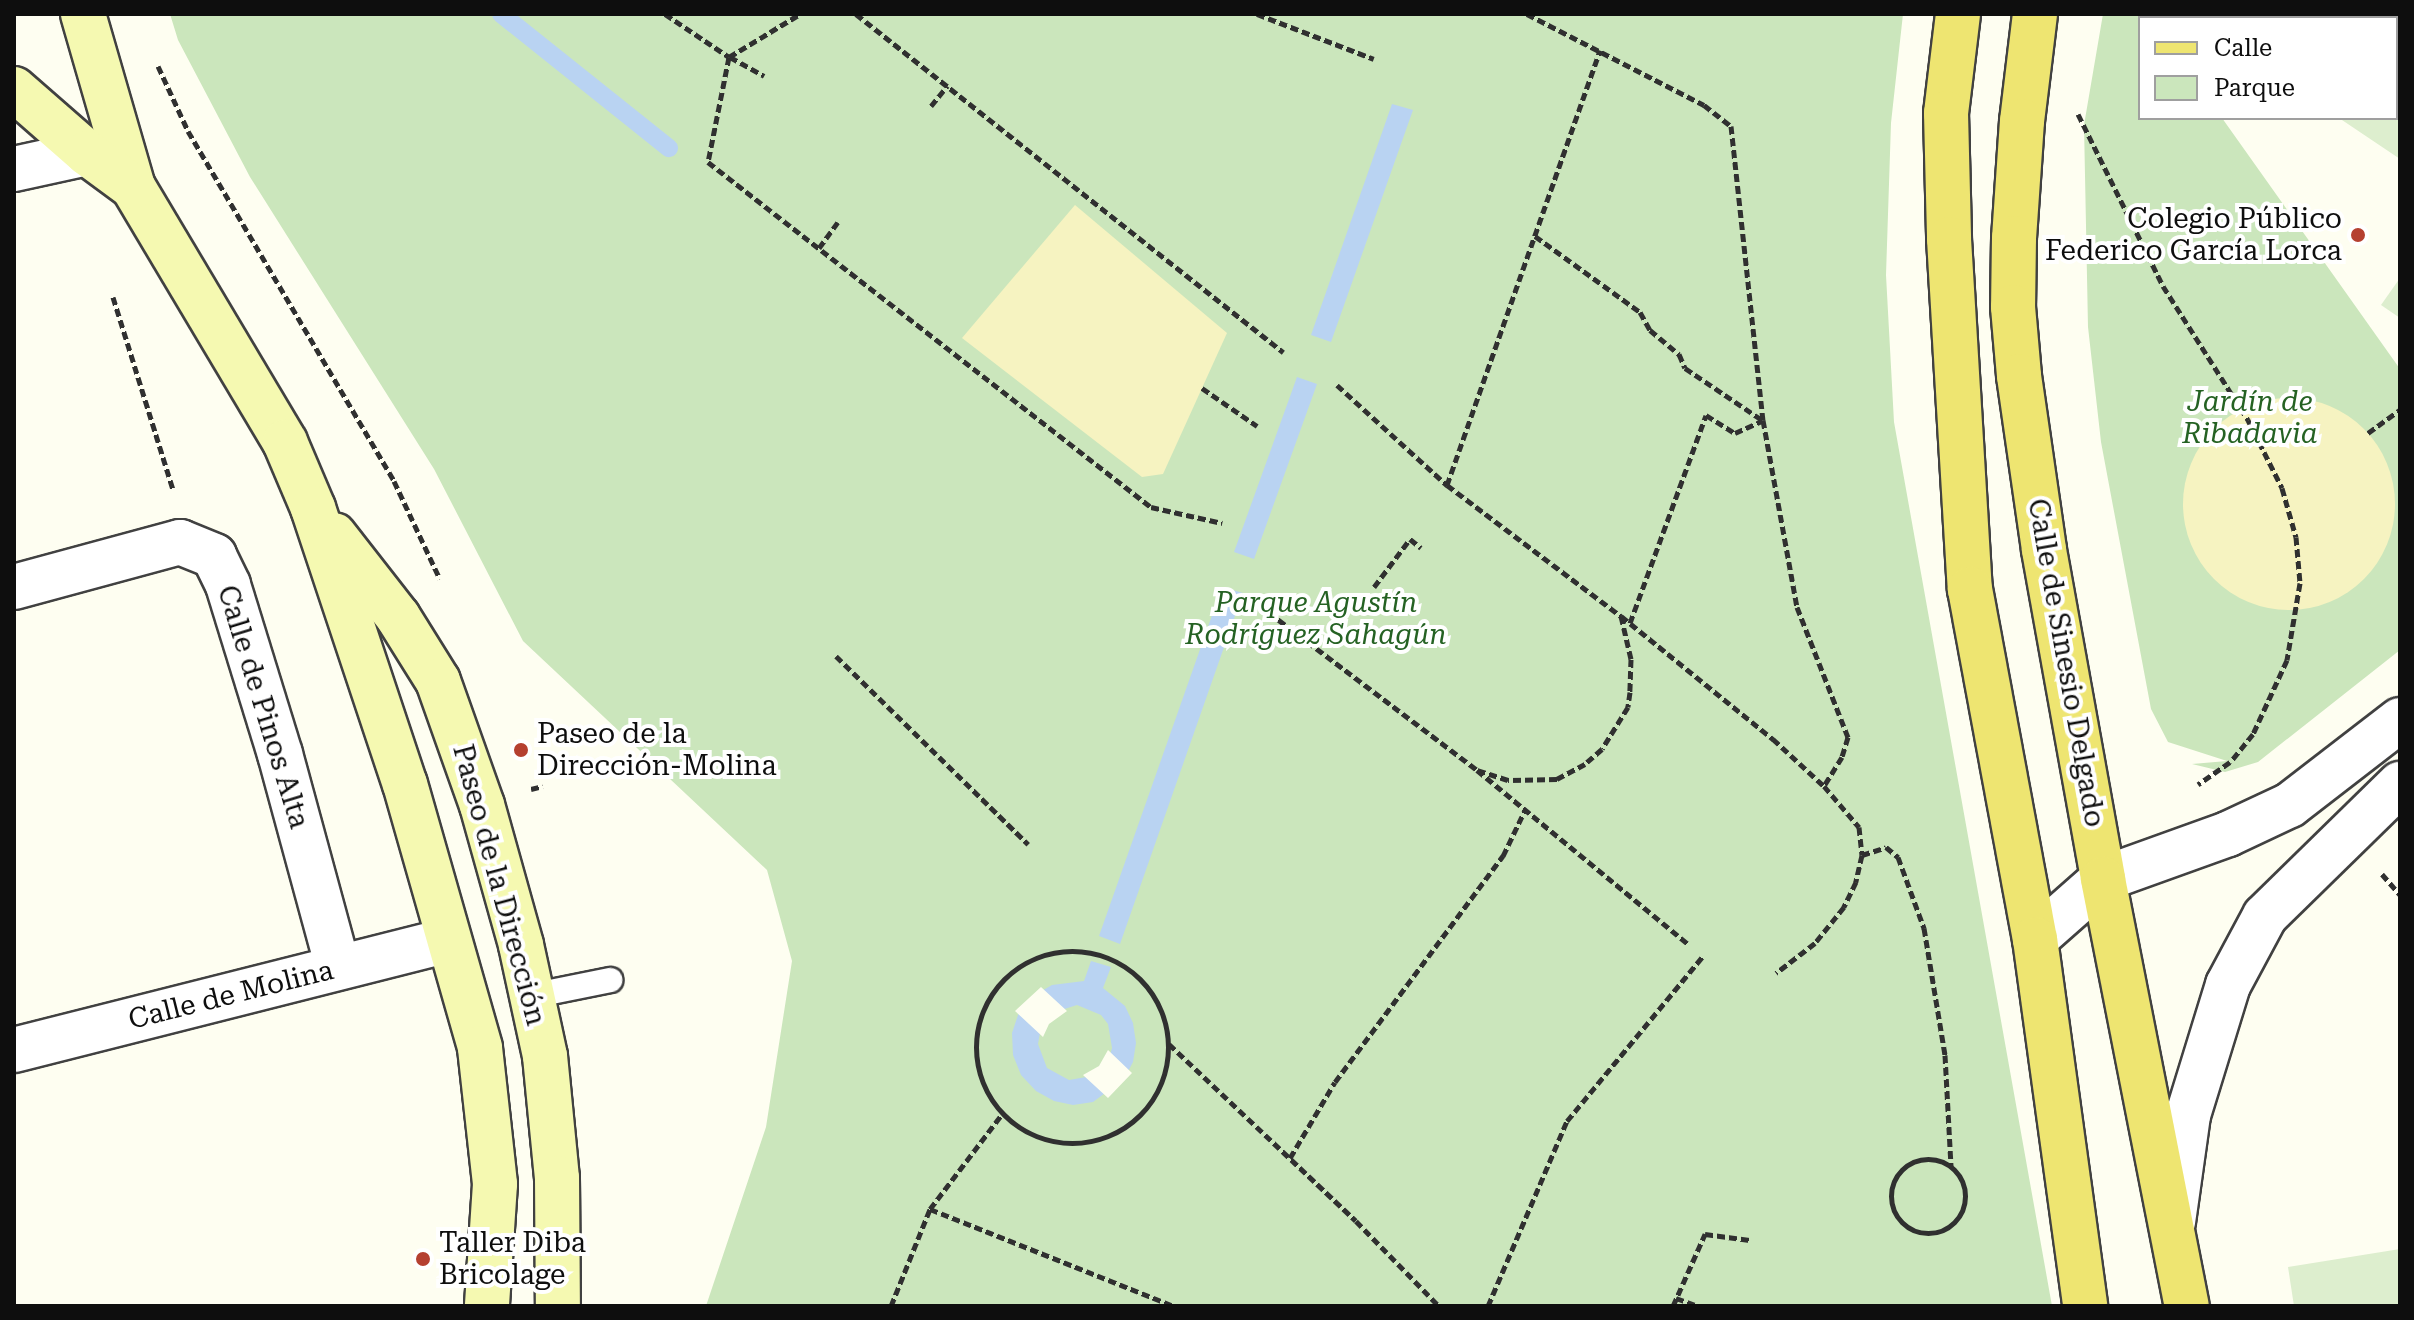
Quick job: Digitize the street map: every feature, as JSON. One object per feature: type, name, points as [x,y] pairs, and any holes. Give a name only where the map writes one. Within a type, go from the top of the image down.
[{"type":"main road","points":[[1958,14],[1946,113],[1946,145],[1970,589],[2035,939],[2085,1306]]},
{"type":"main road","name":"Calle de Sinesio Delgado","points":[[2035,14],[2022,121],[2013,307],[2019,376],[2044,550],[2103,879],[2187,1306]]},
{"type":"street","name":"Paseo de la Dirección","points":[[83,14],[133,187],[285,442],[313,508],[405,784],[480,1048],[495,1184],[487,1306]]},
{"type":"street","name":"Paseo de la Dirección","points":[[14,89],[87,153],[133,187]]},
{"type":"street","points":[[14,169],[87,153]]},
{"type":"street","name":"Paseo de la Dirección","points":[[313,508],[398,617],[438,681],[482,805],[545,1056],[554,1132],[558,1306]]},
{"type":"street","name":"Calle de Pinos Alta","points":[[14,587],[180,542],[214,556],[228,585],[280,754],[338,967]]},
{"type":"street","points":[[2035,939],[2103,879],[2228,834],[2290,805],[2400,720]]},
{"type":"street","points":[[2171,1237],[2188,1115],[2228,985],[2265,916],[2400,784]]},
{"type":"street","name":"Calle de Molina","points":[[14,1050],[448,940]]},
{"type":"lane","points":[[531,996],[610,980]]},
{"type":"path","points":[[665,14],[729,57],[764,76]]},
{"type":"path","points":[[800,14],[729,57],[708,162],[1151,507],[1222,523]]},
{"type":"path","points":[[856,14],[1283,352]]},
{"type":"path","points":[[1257,14],[1374,59]]},
{"type":"path","points":[[1527,14],[1704,105],[1731,126],[1763,420],[1802,628],[1848,737],[1842,757],[1824,786]]},
{"type":"path","points":[[1447,485],[1600,50]]},
{"type":"path","points":[[931,106],[947,86]]},
{"type":"path","points":[[2077,112],[2163,286],[2248,420],[2282,488],[2298,549],[2300,583],[2294,632],[2267,707],[2253,734],[2230,762],[2194,787]]},
{"type":"path","points":[[819,248],[838,222]]},
{"type":"path","points":[[1535,236],[1640,312],[1650,330],[1679,354],[1685,368],[1763,420]]},
{"type":"path","points":[[113,297],[174,491]]},
{"type":"path","points":[[1337,385],[1447,485],[1630,623],[1773,739],[1824,786],[1859,827],[1862,855],[1848,899],[1830,927],[1786,968],[1776,973]]},
{"type":"path","points":[[1202,388],[1257,426]]},
{"type":"path","points":[[2368,433],[2400,410]]},
{"type":"path","points":[[1630,623],[1706,415],[1735,433],[1763,420]]},
{"type":"path","points":[[1374,587],[1410,539],[1421,548]]},
{"type":"path","points":[[1259,605],[1477,770],[1688,944]]},
{"type":"path","points":[[1477,770],[1508,780],[1557,779],[1585,764],[1602,749],[1628,707],[1631,659],[1621,616]]},
{"type":"path","points":[[836,656],[1028,844]]},
{"type":"path","points":[[1290,1158],[1335,1082],[1503,856],[1525,810]]},
{"type":"path","points":[[1862,855],[1886,847],[1898,857],[1924,928],[1945,1055],[1951,1166],[1962,1180],[1966,1198],[1960,1215],[1937,1233],[1921,1233],[1907,1227],[1897,1216],[1891,1201],[1893,1183],[1902,1169],[1917,1161],[1934,1159],[1951,1166]]},
{"type":"path","points":[[1073,950],[1106,956],[1135,973],[1155,997],[1166,1025],[1169,1057],[1160,1088],[1143,1114],[1118,1133],[1088,1143],[1056,1143],[1026,1133],[1002,1114],[983,1088],[975,1056],[978,1024],[990,994],[1012,971],[1041,955],[1073,950]]},
{"type":"path","points":[[1488,1306],[1567,1121],[1703,956]]},
{"type":"path","points":[[1168,1044],[1290,1158],[1439,1306]]},
{"type":"path","points":[[891,1306],[930,1209],[1002,1114]]},
{"type":"path","points":[[930,1209],[1174,1306]]},
{"type":"path","points":[[1673,1306],[1705,1234],[1750,1240]]},
{"type":"path","points":[[1676,1298],[1698,1306]]},
{"type":"green space","name":"Parque Agustín Rodríguez Sahagún","points":[[170,14],[1903,14],[1891,123],[1886,275],[1894,422],[2052,1306],[706,1306],[766,1127],[792,961],[767,870],[523,641],[434,469],[250,177],[178,40]]},
{"type":"green space","name":"Jardín de Ribadavia","points":[[2103,14],[2148,14],[2150,16],[2138,16],[2138,120],[2223,120],[2400,369],[2400,650],[2258,762],[2225,772],[2192,764],[2227,761],[2168,742],[2151,709],[2101,442],[2088,327],[2084,125]]},
{"type":"green space","points":[[2185,14],[2400,14],[2400,159],[2342,120],[2398,120],[2398,16]]},
{"type":"green space","points":[[2400,278],[2400,318],[2381,305]]},
{"type":"green space","points":[[2400,1249],[2400,1306],[2294,1306],[2288,1267]]},
{"type":"sand","points":[[1075,205],[1227,333],[1163,474],[1142,477],[962,338]]},
{"type":"sand","points":[[2289,398],[2330,406],[2364,429],[2387,463],[2395,504],[2387,545],[2364,579],[2330,602],[2289,610],[2248,602],[2214,579],[2191,545],[2183,504],[2191,463],[2214,429],[2248,406]]},
{"type":"water","points":[[1392,104],[1413,110],[1331,342],[1311,335]]},
{"type":"water","points":[[1297,377],[1317,384],[1254,559],[1234,552]]},
{"type":"water","points":[[1222,587],[1243,593],[1120,944],[1099,936]]},
{"type":"water","points":[[1091,961],[1111,967],[1103,988],[1125,1006],[1133,1023],[1136,1043],[1133,1062],[1124,1079],[1093,1102],[1073,1105],[1054,1101],[1036,1091],[1021,1075],[1013,1055],[1012,1033],[1019,1012],[1033,996],[1052,985],[1084,981]],"holes":[[[1077,1005],[1101,1015],[1108,1024],[1112,1048],[1109,1059],[1092,1076],[1069,1080],[1047,1068],[1038,1044],[1040,1033],[1055,1012]]]},
{"type":"pier","points":[[1041,987],[1067,1011],[1049,1024],[1043,1037],[1015,1011]]},
{"type":"pier","points":[[1108,1050],[1132,1073],[1108,1098],[1083,1075],[1099,1066]]},
{"type":"waterway","points":[[501,14],[669,148]]},
{"type":"place","name":"Colegio Público Federico García Lorca","points":[[2358,235]]},
{"type":"place","name":"Paseo de la Dirección-Molina","points":[[521,750]]},
{"type":"place","name":"Taller Diba Bricolage","points":[[423,1259]]}]
